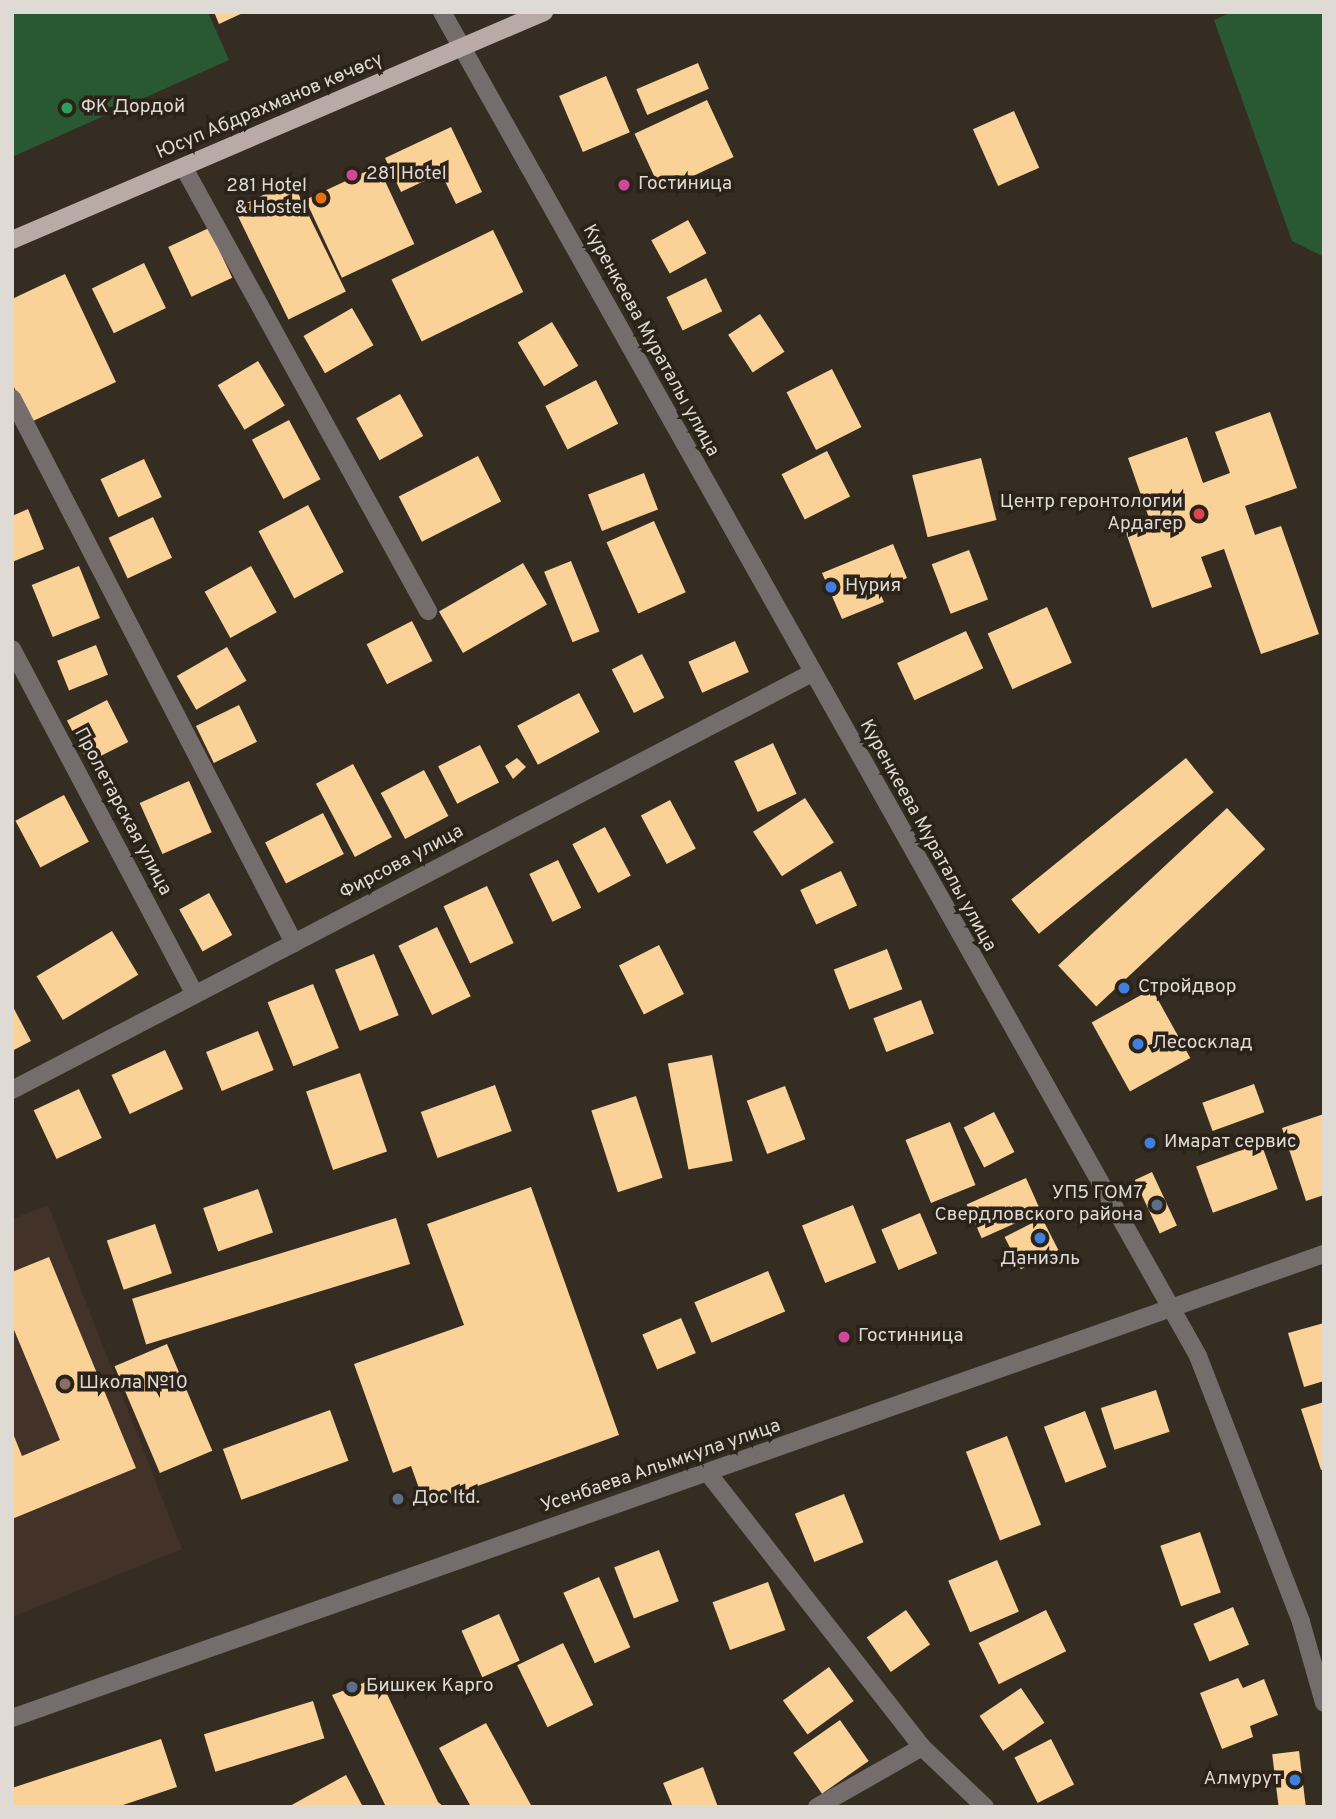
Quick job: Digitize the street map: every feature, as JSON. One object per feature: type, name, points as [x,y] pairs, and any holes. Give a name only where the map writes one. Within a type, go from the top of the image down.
[{"type":"main road","name":"Юсуп Абдрахманов көчөсү","points":[[12,240],[544,12]]},
{"type":"street","name":"Куренкеева Мураталы улица","points":[[442,12],[1198,1356],[1291,1597],[1324,1703]]},
{"type":"street","points":[[184,168],[428,611]]},
{"type":"street","points":[[12,398],[294,943]]},
{"type":"street","name":"Пролетарская улица","points":[[12,649],[195,995]]},
{"type":"street","name":"Фирсова улица","points":[[12,1090],[812,673]]},
{"type":"street","name":"Усенбаева Алымкула улица","points":[[12,1718],[1324,1254]]},
{"type":"street","points":[[708,1473],[922,1747],[985,1807]]},
{"type":"street","points":[[817,1807],[922,1747]]},
{"type":"shaded area","name":"Школа №10","points":[[48,1205],[182,1549],[12,1617],[12,1219]]},
{"type":"green space","name":"ФК Дордой","points":[[12,12],[208,12],[229,60],[12,157]]},
{"type":"green space","points":[[1232,12],[1324,12],[1324,257],[1292,241],[1214,20]]},
{"type":"building","points":[[214,12],[245,12],[219,24]]},
{"type":"building","points":[[698,63],[709,89],[647,115],[636,89]]},
{"type":"building","points":[[606,76],[630,132],[583,152],[559,96]]},
{"type":"building","points":[[707,100],[734,157],[661,191],[634,134]]},
{"type":"building","points":[[1014,111],[1039,168],[998,186],[973,129]]},
{"type":"building","points":[[451,127],[482,192],[456,204],[441,173],[401,192],[385,158]]},
{"type":"building","points":[[378,166],[414,244],[342,278],[305,200]]},
{"type":"building","points":[[292,181],[346,292],[288,320],[234,209]]},
{"type":"building","points":[[688,220],[706,253],[670,274],[651,240]]},
{"type":"building","points":[[209,228],[232,278],[191,297],[168,247]]},
{"type":"building","points":[[493,230],[523,292],[422,342],[391,280]]},
{"type":"building","points":[[144,263],[166,308],[114,333],[92,288]]},
{"type":"building","points":[[65,274],[116,382],[31,422],[12,383],[12,299]]},
{"type":"building","points":[[706,278],[722,311],[683,331],[666,297]]},
{"type":"building","points":[[352,308],[374,345],[325,373],[304,336]]},
{"type":"building","points":[[760,314],[785,352],[753,372],[728,335]]},
{"type":"building","points":[[552,322],[578,366],[544,386],[518,343]]},
{"type":"building","points":[[258,361],[285,406],[244,430],[218,385]]},
{"type":"building","points":[[832,369],[862,427],[816,450],[787,392]]},
{"type":"building","points":[[596,380],[618,424],[567,450],[545,406]]},
{"type":"building","points":[[400,394],[423,436],[380,460],[356,418]]},
{"type":"building","points":[[1270,412],[1297,488],[1245,506],[1255,535],[1281,526],[1319,634],[1261,654],[1224,549],[1201,557],[1212,587],[1152,608],[1124,527],[1149,518],[1128,458],[1187,437],[1203,483],[1230,473],[1215,432]]},
{"type":"building","points":[[289,420],[320,479],[283,499],[252,440]]},
{"type":"building","points":[[827,451],[850,496],[805,520],[782,474]]},
{"type":"building","points":[[478,456],[501,501],[422,542],[399,496]]},
{"type":"building","points":[[981,458],[996,520],[928,537],[912,475]]},
{"type":"building","points":[[144,459],[162,497],[118,517],[100,479]]},
{"type":"building","points":[[644,473],[658,509],[602,531],[588,495]]},
{"type":"building","points":[[308,505],[344,572],[294,598],[259,531]]},
{"type":"building","points":[[28,509],[44,549],[12,562],[12,516]]},
{"type":"building","points":[[153,517],[172,558],[128,578],[109,538]]},
{"type":"building","points":[[654,521],[686,592],[638,613],[606,542]]},
{"type":"building","points":[[893,544],[907,578],[878,589],[884,602],[842,619],[822,573]]},
{"type":"building","points":[[969,550],[988,599],[951,614],[932,564]]},
{"type":"building","points":[[571,561],[599,631],[573,642],[544,572]]},
{"type":"building","points":[[523,563],[547,605],[463,653],[439,612]]},
{"type":"building","points":[[79,566],[100,618],[53,637],[32,585]]},
{"type":"building","points":[[251,566],[277,612],[230,638],[205,592]]},
{"type":"building","points":[[1047,607],[1072,663],[1012,689],[988,633]]},
{"type":"building","points":[[412,621],[432,661],[387,684],[367,644]]},
{"type":"building","points":[[966,631],[983,668],[914,700],[897,663]]},
{"type":"building","points":[[735,641],[749,672],[702,693],[688,662]]},
{"type":"building","points":[[96,645],[108,675],[69,690],[57,661]]},
{"type":"building","points":[[227,647],[246,681],[196,710],[177,676]]},
{"type":"building","points":[[642,654],[664,698],[634,713],[612,669]]},
{"type":"building","points":[[579,693],[600,732],[538,765],[517,726]]},
{"type":"building","points":[[107,700],[128,742],[88,762],[67,720]]},
{"type":"building","points":[[239,705],[257,742],[214,763],[196,726]]},
{"type":"building","points":[[773,743],[797,794],[758,812],[734,761]]},
{"type":"building","points":[[480,745],[499,782],[457,804],[438,766]]},
{"type":"building","points":[[517,758],[526,767],[513,779],[505,766]]},
{"type":"building","points":[[1186,758],[1214,792],[1039,934],[1011,900]]},
{"type":"building","points":[[353,764],[392,837],[355,857],[316,784]]},
{"type":"building","points":[[424,770],[448,816],[405,839],[381,793]]},
{"type":"building","points":[[189,781],[212,832],[162,854],[140,803]]},
{"type":"building","points":[[64,795],[89,842],[40,868],[15,821]]},
{"type":"building","points":[[805,798],[834,842],[782,876],[753,832]]},
{"type":"building","points":[[670,800],[696,849],[667,864],[641,815]]},
{"type":"building","points":[[1227,808],[1265,849],[1096,1006],[1058,966]]},
{"type":"building","points":[[323,813],[344,854],[286,883],[265,843]]},
{"type":"building","points":[[605,827],[631,876],[598,893],[572,844]]},
{"type":"building","points":[[558,860],[581,908],[552,922],[529,874]]},
{"type":"building","points":[[841,871],[857,905],[816,924],[800,890]]},
{"type":"building","points":[[487,886],[514,943],[470,963],[443,906]]},
{"type":"building","points":[[209,893],[232,935],[203,951],[179,909]]},
{"type":"building","points":[[437,927],[471,996],[432,1015],[398,946]]},
{"type":"building","points":[[112,931],[138,975],[63,1020],[37,976]]},
{"type":"building","points":[[659,945],[684,994],[644,1014],[619,965]]},
{"type":"building","points":[[887,949],[902,989],[849,1010],[834,969]]},
{"type":"building","points":[[374,954],[399,1015],[360,1031],[335,970]]},
{"type":"building","points":[[313,984],[339,1048],[293,1066],[268,1002]]},
{"type":"building","points":[[1152,989],[1190,1058],[1130,1092],[1092,1022]]},
{"type":"building","points":[[921,1000],[934,1034],[886,1052],[873,1018]]},
{"type":"building","points":[[12,1005],[31,1041],[12,1051]]},
{"type":"building","points":[[258,1031],[274,1070],[222,1091],[206,1052]]},
{"type":"building","points":[[165,1050],[183,1089],[130,1114],[112,1075]]},
{"type":"building","points":[[712,1055],[733,1161],[688,1170],[668,1064]]},
{"type":"building","points":[[360,1073],[387,1151],[333,1170],[306,1092]]},
{"type":"building","points":[[1254,1084],[1264,1112],[1213,1131],[1202,1103]]},
{"type":"building","points":[[495,1085],[512,1131],[438,1158],[421,1112]]},
{"type":"building","points":[[785,1086],[805,1139],[767,1154],[747,1101]]},
{"type":"building","points":[[79,1089],[102,1138],[57,1159],[34,1110]]},
{"type":"building","points":[[636,1096],[663,1178],[618,1192],[591,1111]]},
{"type":"building","points":[[994,1112],[1014,1152],[984,1168],[964,1127]]},
{"type":"building","points":[[1324,1114],[1324,1195],[1306,1201],[1282,1128]]},
{"type":"building","points":[[950,1122],[975,1185],[931,1203],[905,1140]]},
{"type":"building","points":[[1261,1143],[1278,1189],[1213,1213],[1196,1167]]},
{"type":"building","points":[[1152,1172],[1177,1225],[1160,1234],[1135,1180]]},
{"type":"building","points":[[1026,1178],[1041,1212],[982,1238],[967,1204]]},
{"type":"building","points":[[531,1187],[619,1435],[425,1505],[411,1466],[393,1473],[354,1364],[464,1325],[427,1224]]},
{"type":"building","points":[[258,1189],[273,1232],[218,1251],[203,1208]]},
{"type":"building","points":[[853,1205],[876,1262],[825,1283],[802,1226]]},
{"type":"building","points":[[920,1213],[937,1254],[899,1270],[881,1229]]},
{"type":"building","points":[[396,1218],[410,1264],[146,1345],[132,1299]]},
{"type":"building","points":[[1042,1218],[1058,1250],[1021,1269],[1005,1237]]},
{"type":"building","points":[[155,1224],[172,1273],[124,1290],[107,1241]]},
{"type":"building","points":[[49,1257],[136,1468],[12,1519],[12,1431],[22,1456],[60,1440],[12,1325],[12,1272]]},
{"type":"building","points":[[768,1271],[785,1312],[712,1343],[694,1302]]},
{"type":"building","points":[[681,1318],[696,1353],[657,1369],[642,1334]]},
{"type":"building","points":[[1324,1323],[1324,1381],[1304,1387],[1288,1333]]},
{"type":"building","points":[[167,1344],[212,1451],[160,1473],[115,1366]]},
{"type":"building","points":[[1156,1390],[1170,1432],[1114,1450],[1101,1408]]},
{"type":"building","points":[[1324,1402],[1324,1469],[1321,1470],[1301,1409]]},
{"type":"building","points":[[330,1410],[348,1461],[241,1500],[223,1449]]},
{"type":"building","points":[[1085,1411],[1107,1467],[1065,1483],[1044,1427]]},
{"type":"building","points":[[1007,1436],[1041,1525],[1000,1540],[966,1452]]},
{"type":"building","points":[[844,1494],[863,1542],[814,1562],[795,1514]]},
{"type":"building","points":[[1200,1532],[1221,1593],[1181,1606],[1160,1546]]},
{"type":"building","points":[[659,1550],[679,1601],[634,1619],[614,1567]]},
{"type":"building","points":[[997,1560],[1019,1612],[970,1632],[948,1581]]},
{"type":"building","points":[[599,1577],[630,1647],[595,1663],[563,1593]]},
{"type":"building","points":[[768,1582],[785,1630],[730,1650],[713,1602]]},
{"type":"building","points":[[1233,1607],[1249,1645],[1209,1662],[1193,1624]]},
{"type":"building","points":[[906,1610],[930,1644],[891,1672],[867,1638]]},
{"type":"building","points":[[1046,1610],[1066,1651],[999,1684],[979,1643]]},
{"type":"building","points":[[499,1614],[520,1661],[482,1677],[462,1631]]},
{"type":"building","points":[[563,1643],[593,1705],[547,1727],[517,1665]]},
{"type":"building","points":[[829,1667],[854,1701],[808,1734],[783,1701]]},
{"type":"building","points":[[379,1677],[438,1802],[444,1807],[386,1807],[332,1695]]},
{"type":"building","points":[[1238,1678],[1243,1688],[1264,1679],[1278,1715],[1250,1726],[1253,1737],[1222,1749],[1200,1693]]},
{"type":"building","points":[[1021,1688],[1044,1723],[1003,1751],[980,1716]]},
{"type":"building","points":[[313,1701],[324,1738],[215,1772],[204,1734]]},
{"type":"building","points":[[840,1720],[869,1761],[822,1794],[793,1753]]},
{"type":"building","points":[[486,1723],[532,1807],[471,1807],[439,1748]]},
{"type":"building","points":[[161,1739],[177,1787],[117,1807],[12,1807],[12,1788]]},
{"type":"building","points":[[1051,1739],[1074,1784],[1038,1803],[1014,1758]]},
{"type":"building","points":[[1299,1751],[1306,1807],[1279,1807],[1272,1754]]},
{"type":"building","points":[[703,1767],[718,1807],[673,1807],[663,1783]]},
{"type":"building","points":[[346,1775],[363,1807],[288,1807]]},
{"type":"place","name":"ФК Дордой","points":[[67,108]]},
{"type":"place","name":"281 Hotel","points":[[352,175]]},
{"type":"place","name":"Гостиница","points":[[624,185]]},
{"type":"place","name":"281 Hotel & Hostel","points":[[321,198]]},
{"type":"place","name":"Центр геронтологии Ардагер","points":[[1199,514]]},
{"type":"place","name":"Нурия","points":[[831,587]]},
{"type":"place","name":"Стройдвор","points":[[1124,988]]},
{"type":"place","name":"Лесосклад","points":[[1138,1044]]},
{"type":"place","name":"Имарат сервис","points":[[1150,1143]]},
{"type":"place","name":"УП5 ГОМ7 Свердловского района","points":[[1157,1205]]},
{"type":"place","name":"Даниэль","points":[[1040,1238]]},
{"type":"place","name":"Гостинница","points":[[844,1337]]},
{"type":"place","name":"Школа №10","points":[[65,1384]]},
{"type":"place","name":"Дос ltd.","points":[[398,1499]]},
{"type":"place","name":"Бишкек Карго","points":[[352,1687]]},
{"type":"place","name":"Алмурут","points":[[1295,1780]]}]
